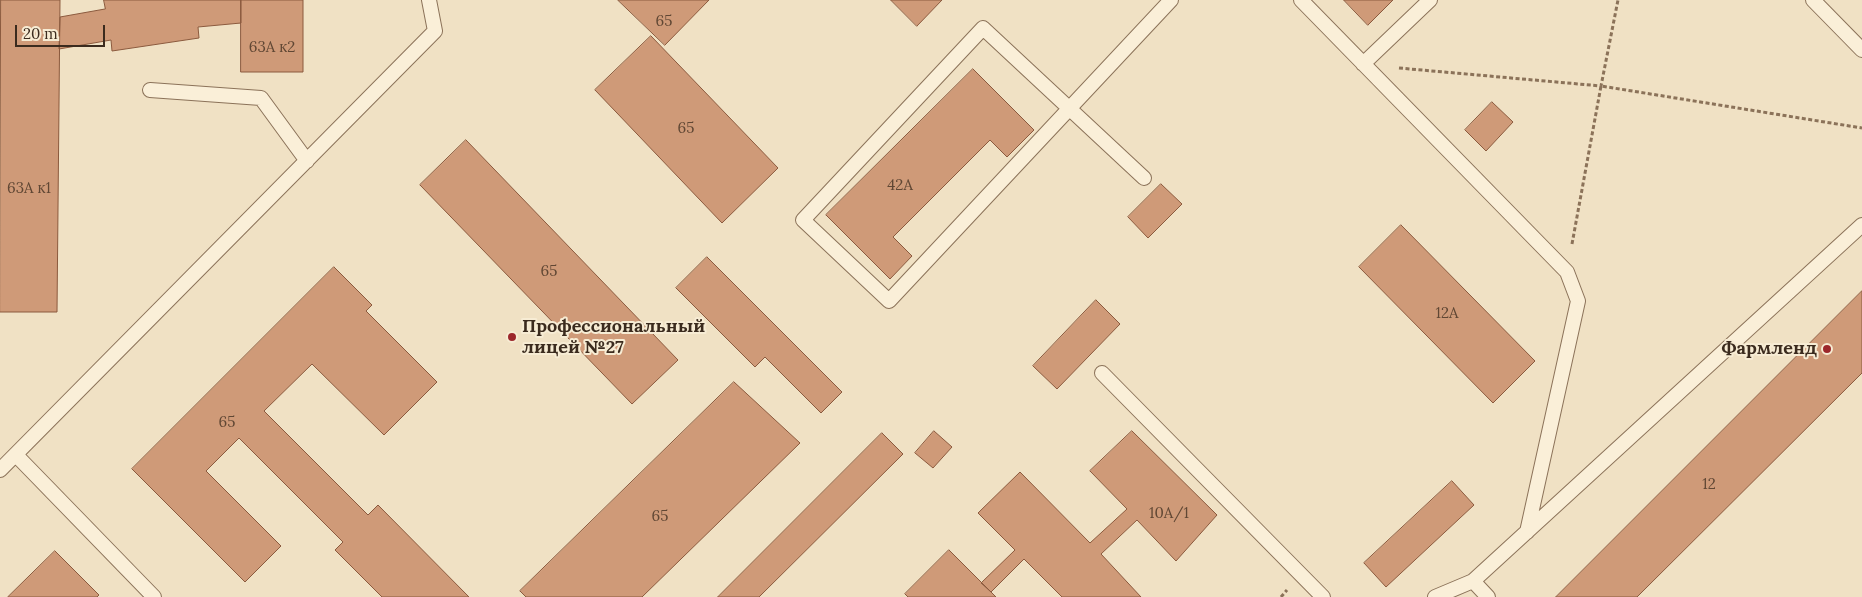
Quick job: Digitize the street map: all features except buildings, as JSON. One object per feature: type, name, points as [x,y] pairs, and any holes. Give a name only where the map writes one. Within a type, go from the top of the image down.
[{"type":"lane","points":[[0,470],[435,31],[429,0]]},
{"type":"lane","points":[[1144,178],[1070,109],[983,28],[803,220],[889,301],[1070,109],[1171,0]]},
{"type":"lane","points":[[1301,0],[1567,272],[1578,301],[1526,532]]},
{"type":"lane","points":[[1363,64],[1430,0]]},
{"type":"lane","points":[[1813,0],[1862,50]]},
{"type":"lane","points":[[150,90],[261,98],[307,161]]},
{"type":"lane","points":[[1436,597],[1473,581],[1862,225]]},
{"type":"lane","points":[[1102,373],[1323,597]]},
{"type":"lane","points":[[16,455],[154,597]]},
{"type":"lane","points":[[1473,581],[1488,597]]},
{"type":"path","points":[[1567,272],[1618,0]]},
{"type":"path","points":[[1363,64],[1602,86],[1862,128]]},
{"type":"place","name":"Профессиональный лицей №27","points":[[512,337]]},
{"type":"place","name":"Фармленд","points":[[1827,349]]}]
